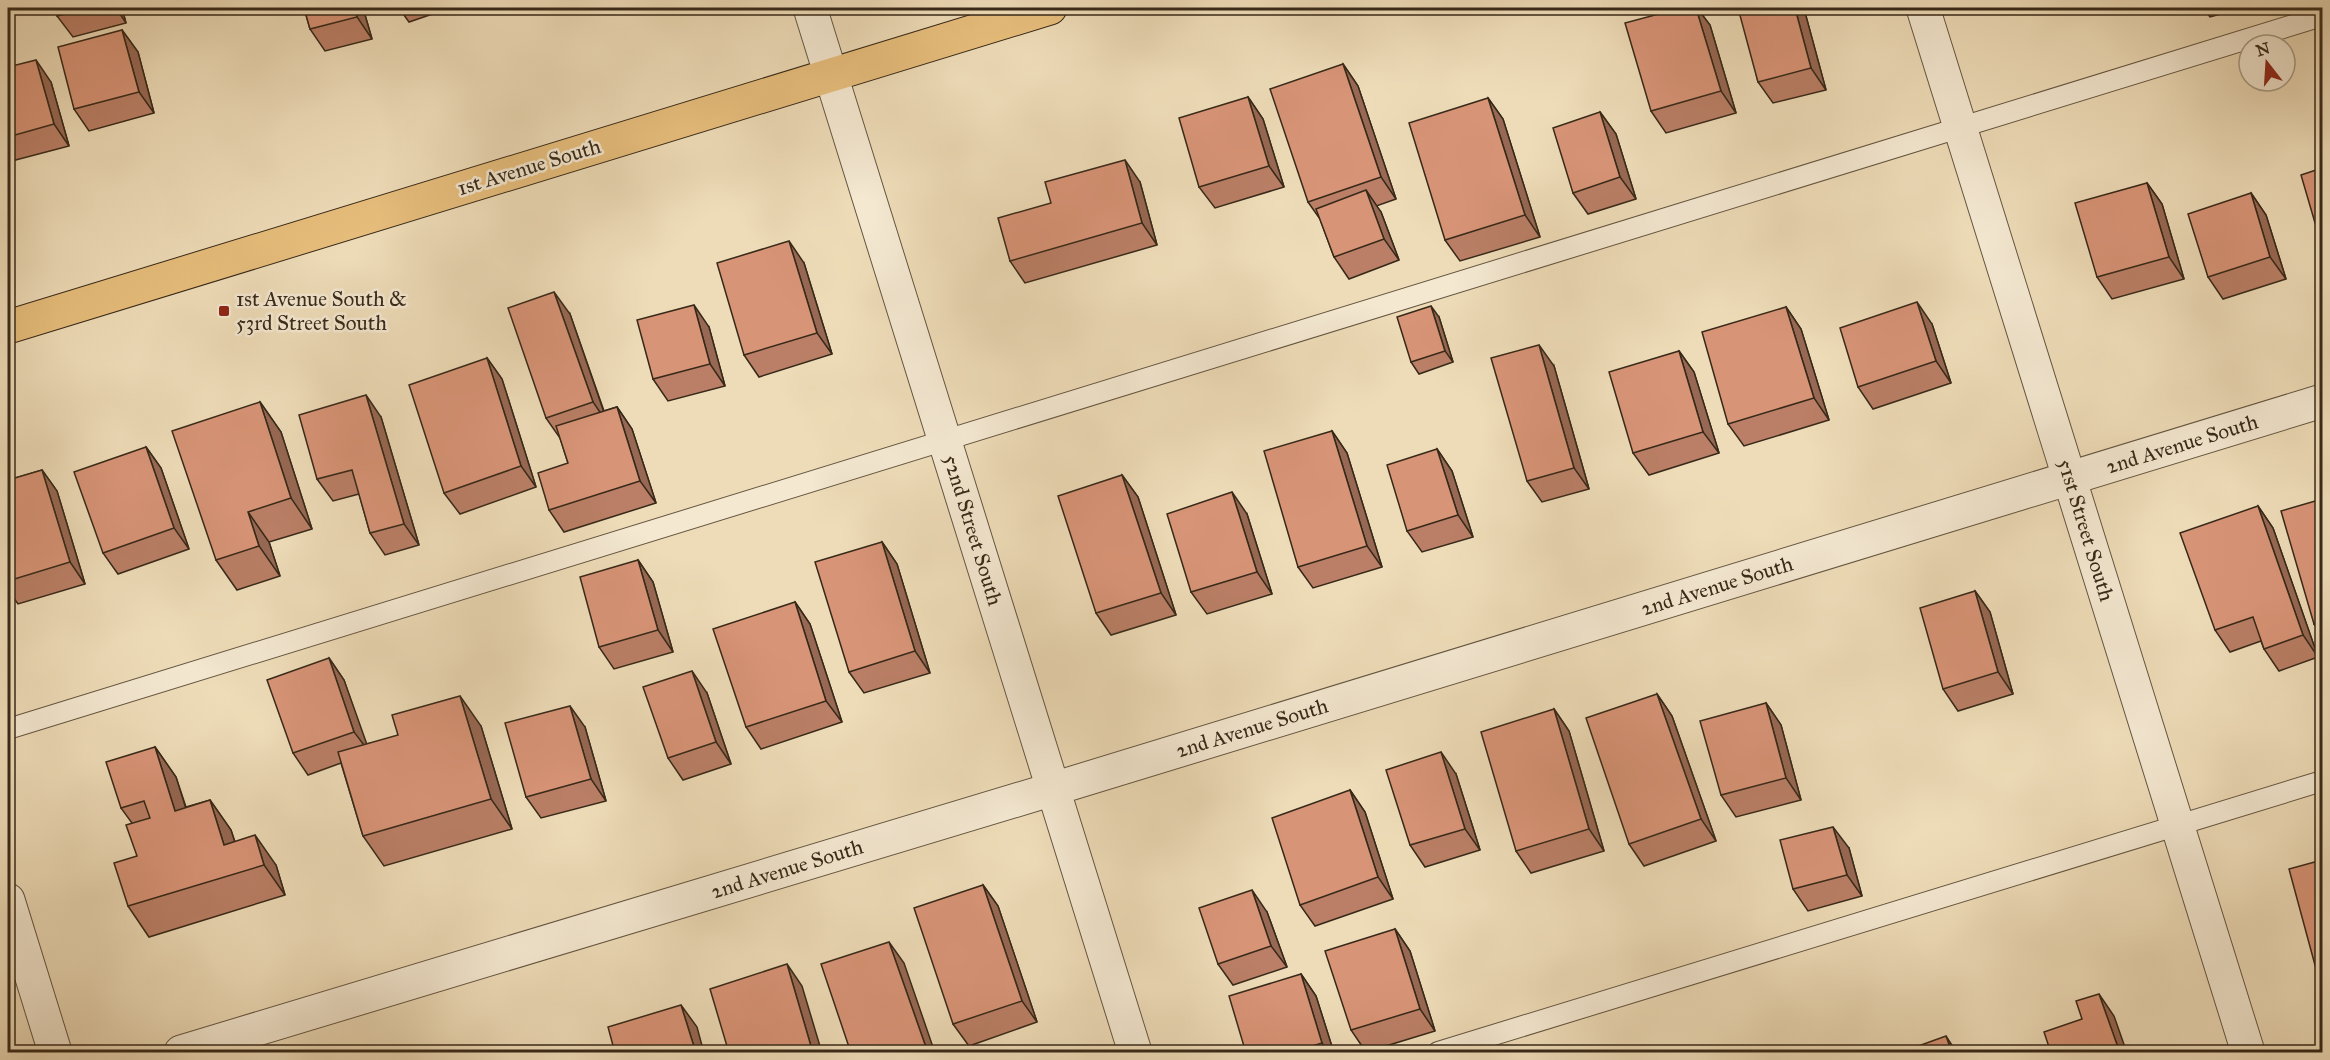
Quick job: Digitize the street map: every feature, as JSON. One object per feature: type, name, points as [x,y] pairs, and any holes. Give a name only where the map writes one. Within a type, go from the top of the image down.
[{"type":"main road","name":"1st Avenue South","points":[[8,327],[1050,8]]},
{"type":"street","name":"52nd Street South","points":[[810,8],[1135,1053]]},
{"type":"street","name":"51st Street South","points":[[1923,8],[2248,1053]]},
{"type":"street","name":"2nd Avenue South","points":[[181,1053],[2322,401]]},
{"type":"street","points":[[8,900],[55,1053]]},
{"type":"lane","points":[[8,729],[2322,16]]},
{"type":"lane","points":[[1438,1053],[2322,781]]},
{"type":"building","points":[[55,8],[88,8],[57,16]]},
{"type":"building","points":[[304,8],[354,8],[357,17],[310,29]]},
{"type":"building","points":[[1681,8],[1696,8],[1721,91],[1651,111],[1625,23]]},
{"type":"building","points":[[1738,8],[1795,8],[1811,68],[1758,82]]},
{"type":"building","points":[[122,30],[139,92],[74,109],[58,47]]},
{"type":"building","points":[[36,60],[54,124],[8,137],[8,67]]},
{"type":"building","points":[[1343,64],[1381,177],[1308,202],[1270,89]]},
{"type":"building","points":[[1248,97],[1269,166],[1199,187],[1179,118]]},
{"type":"building","points":[[1488,98],[1525,215],[1445,240],[1409,123]]},
{"type":"building","points":[[1600,112],[1620,177],[1573,193],[1553,128]]},
{"type":"building","points":[[1125,160],[1142,223],[1010,261],[998,218],[1051,203],[1045,182]]},
{"type":"building","points":[[2322,168],[2322,239],[2320,240],[2301,175]]},
{"type":"building","points":[[2147,183],[2169,257],[2097,277],[2075,203]]},
{"type":"building","points":[[1366,190],[1384,239],[1334,257],[1316,209]]},
{"type":"building","points":[[2251,193],[2270,257],[2208,277],[2188,214]]},
{"type":"building","points":[[789,241],[817,333],[744,355],[717,263]]},
{"type":"building","points":[[554,292],[593,402],[546,418],[508,308]]},
{"type":"building","points":[[1917,302],[1936,361],[1858,387],[1840,328]]},
{"type":"building","points":[[694,305],[710,364],[653,379],[637,320]]},
{"type":"building","points":[[1431,306],[1445,351],[1411,362],[1397,317]]},
{"type":"building","points":[[1786,307],[1814,398],[1728,424],[1702,332]]},
{"type":"building","points":[[1539,345],[1574,468],[1527,481],[1491,358]]},
{"type":"building","points":[[1679,351],[1703,432],[1633,453],[1609,372]]},
{"type":"building","points":[[487,358],[521,466],[444,493],[409,385]]},
{"type":"building","points":[[366,395],[404,524],[370,533],[352,470],[317,479],[299,415]]},
{"type":"building","points":[[260,402],[291,498],[248,512],[259,546],[216,560],[172,431]]},
{"type":"building","points":[[617,407],[640,481],[549,510],[538,473],[568,463],[556,426]]},
{"type":"building","points":[[1332,431],[1367,546],[1298,567],[1264,451]]},
{"type":"building","points":[[146,447],[174,528],[103,553],[74,472]]},
{"type":"building","points":[[1437,449],[1458,515],[1407,531],[1387,465]]},
{"type":"building","points":[[42,470],[70,562],[8,581],[8,480]]},
{"type":"building","points":[[1122,475],[1161,593],[1096,613],[1058,496]]},
{"type":"building","points":[[1232,492],[1257,572],[1191,592],[1167,514]]},
{"type":"building","points":[[2322,499],[2322,622],[2314,624],[2281,511]]},
{"type":"building","points":[[2258,506],[2303,635],[2264,649],[2253,617],[2215,630],[2180,533]]},
{"type":"building","points":[[882,542],[915,651],[849,672],[815,562]]},
{"type":"building","points":[[638,560],[658,630],[599,647],[580,577]]},
{"type":"building","points":[[1975,591],[1998,672],[1943,689],[1920,608]]},
{"type":"building","points":[[795,602],[826,701],[746,727],[713,629]]},
{"type":"building","points":[[329,658],[354,732],[293,753],[267,680]]},
{"type":"building","points":[[692,671],[716,742],[668,758],[643,687]]},
{"type":"building","points":[[1657,694],[1701,819],[1629,844],[1586,718]]},
{"type":"building","points":[[460,696],[491,799],[363,836],[338,752],[398,735],[392,715]]},
{"type":"building","points":[[1766,703],[1786,778],[1721,795],[1700,721]]},
{"type":"building","points":[[570,706],[591,779],[526,797],[505,723]]},
{"type":"building","points":[[1554,709],[1589,829],[1516,851],[1481,732]]},
{"type":"building","points":[[155,747],[175,811],[210,800],[224,845],[255,835],[264,865],[128,906],[114,863],[137,856],[126,825],[150,818],[144,801],[121,808],[106,762]]},
{"type":"building","points":[[1441,752],[1465,829],[1410,845],[1386,770]]},
{"type":"building","points":[[1350,790],[1378,877],[1300,905],[1272,818]]},
{"type":"building","points":[[1833,827],[1847,875],[1793,889],[1780,840]]},
{"type":"building","points":[[2322,860],[2322,991],[2289,869]]},
{"type":"building","points":[[983,885],[1022,1001],[953,1024],[914,908]]},
{"type":"building","points":[[1252,890],[1271,946],[1218,964],[1199,908]]},
{"type":"building","points":[[1395,929],[1420,1009],[1351,1030],[1325,951]]},
{"type":"building","points":[[889,942],[928,1053],[851,1053],[821,964]]},
{"type":"building","points":[[787,964],[813,1053],[729,1053],[710,989]]},
{"type":"building","points":[[1301,974],[1322,1043],[1290,1053],[1246,1053],[1229,996]]},
{"type":"building","points":[[2099,994],[2120,1053],[2051,1053],[2044,1032],[2082,1019],[2076,1001]]},
{"type":"building","points":[[681,1005],[696,1053],[615,1053],[608,1027]]},
{"type":"building","points":[[1946,1036],[1952,1053],[1899,1053]]},
{"type":"place","name":"1st Avenue South & 53rd Street South","points":[[224,311]]}]
